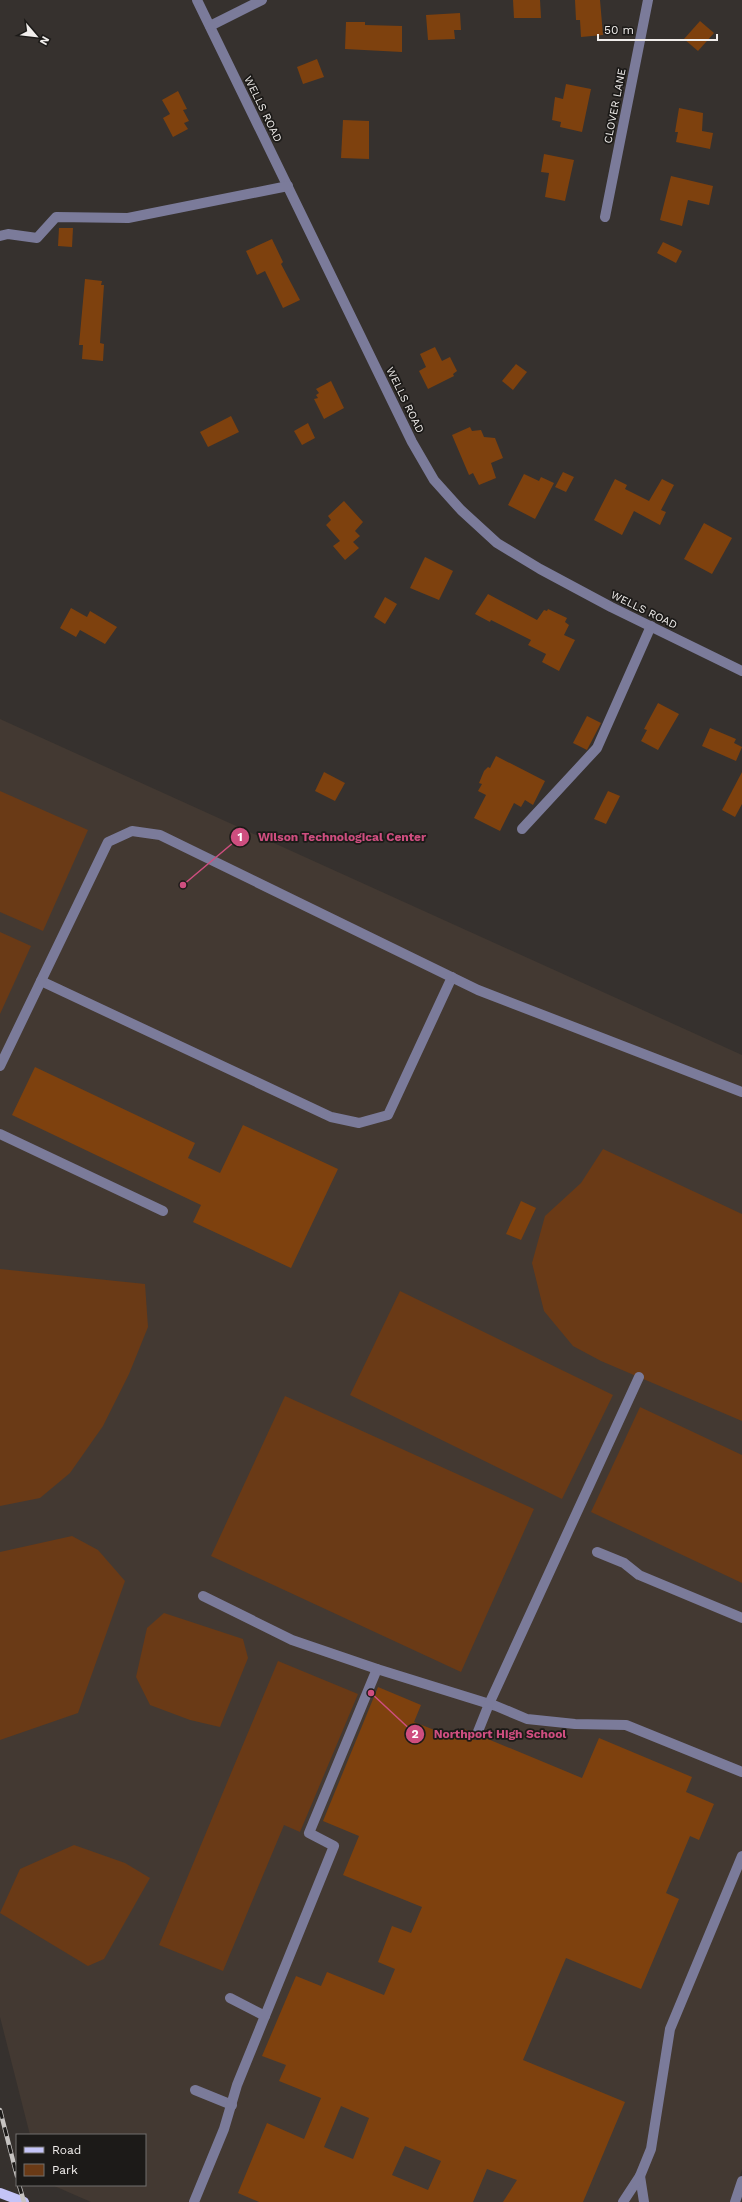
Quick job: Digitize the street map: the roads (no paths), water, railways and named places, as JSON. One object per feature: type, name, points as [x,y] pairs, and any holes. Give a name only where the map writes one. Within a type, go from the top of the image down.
[{"type":"main road","points":[[0,2193],[24,2202]]},
{"type":"street","name":"WELLS ROAD","points":[[197,0],[412,442],[434,480],[461,510],[497,543],[540,569],[742,671]]},
{"type":"street","points":[[210,26],[262,0]]},
{"type":"street","name":"CLOVER LANE","points":[[605,217],[648,0]]},
{"type":"street","points":[[0,236],[8,234],[37,238],[56,218],[128,218],[288,186]]},
{"type":"street","points":[[522,829],[597,748],[651,626]]},
{"type":"street","points":[[0,1066],[108,842],[132,831],[160,835],[478,990],[742,1092]]},
{"type":"street","points":[[41,981],[331,1117],[359,1123],[388,1115],[452,977]]},
{"type":"street","points":[[0,1134],[163,1211]]},
{"type":"street","points":[[477,1734],[489,1704],[640,1377]]},
{"type":"street","points":[[596,1552],[624,1563],[639,1575],[742,1618]]},
{"type":"street","points":[[204,1596],[292,1640],[489,1704],[528,1719],[575,1724],[626,1725],[742,1772]]},
{"type":"street","points":[[194,2202],[224,2129],[237,2085],[334,1846],[309,1833],[378,1669]]},
{"type":"street","points":[[623,2202],[640,2176],[651,2149],[670,2029],[742,1856]]},
{"type":"street","points":[[230,1998],[265,2016]]},
{"type":"street","points":[[195,2090],[232,2105]]},
{"type":"street","points":[[640,2176],[644,2202]]},
{"type":"street","points":[[738,2201],[742,2181]]},
{"type":"railway","points":[[0,2110],[16,2172]]},
{"type":"railway","points":[[19,2186],[24,2202]]},
{"type":"place","name":"Wilson Technological Center","points":[[183,885]]},
{"type":"place","name":"Northport High School","points":[[371,1693]]}]
